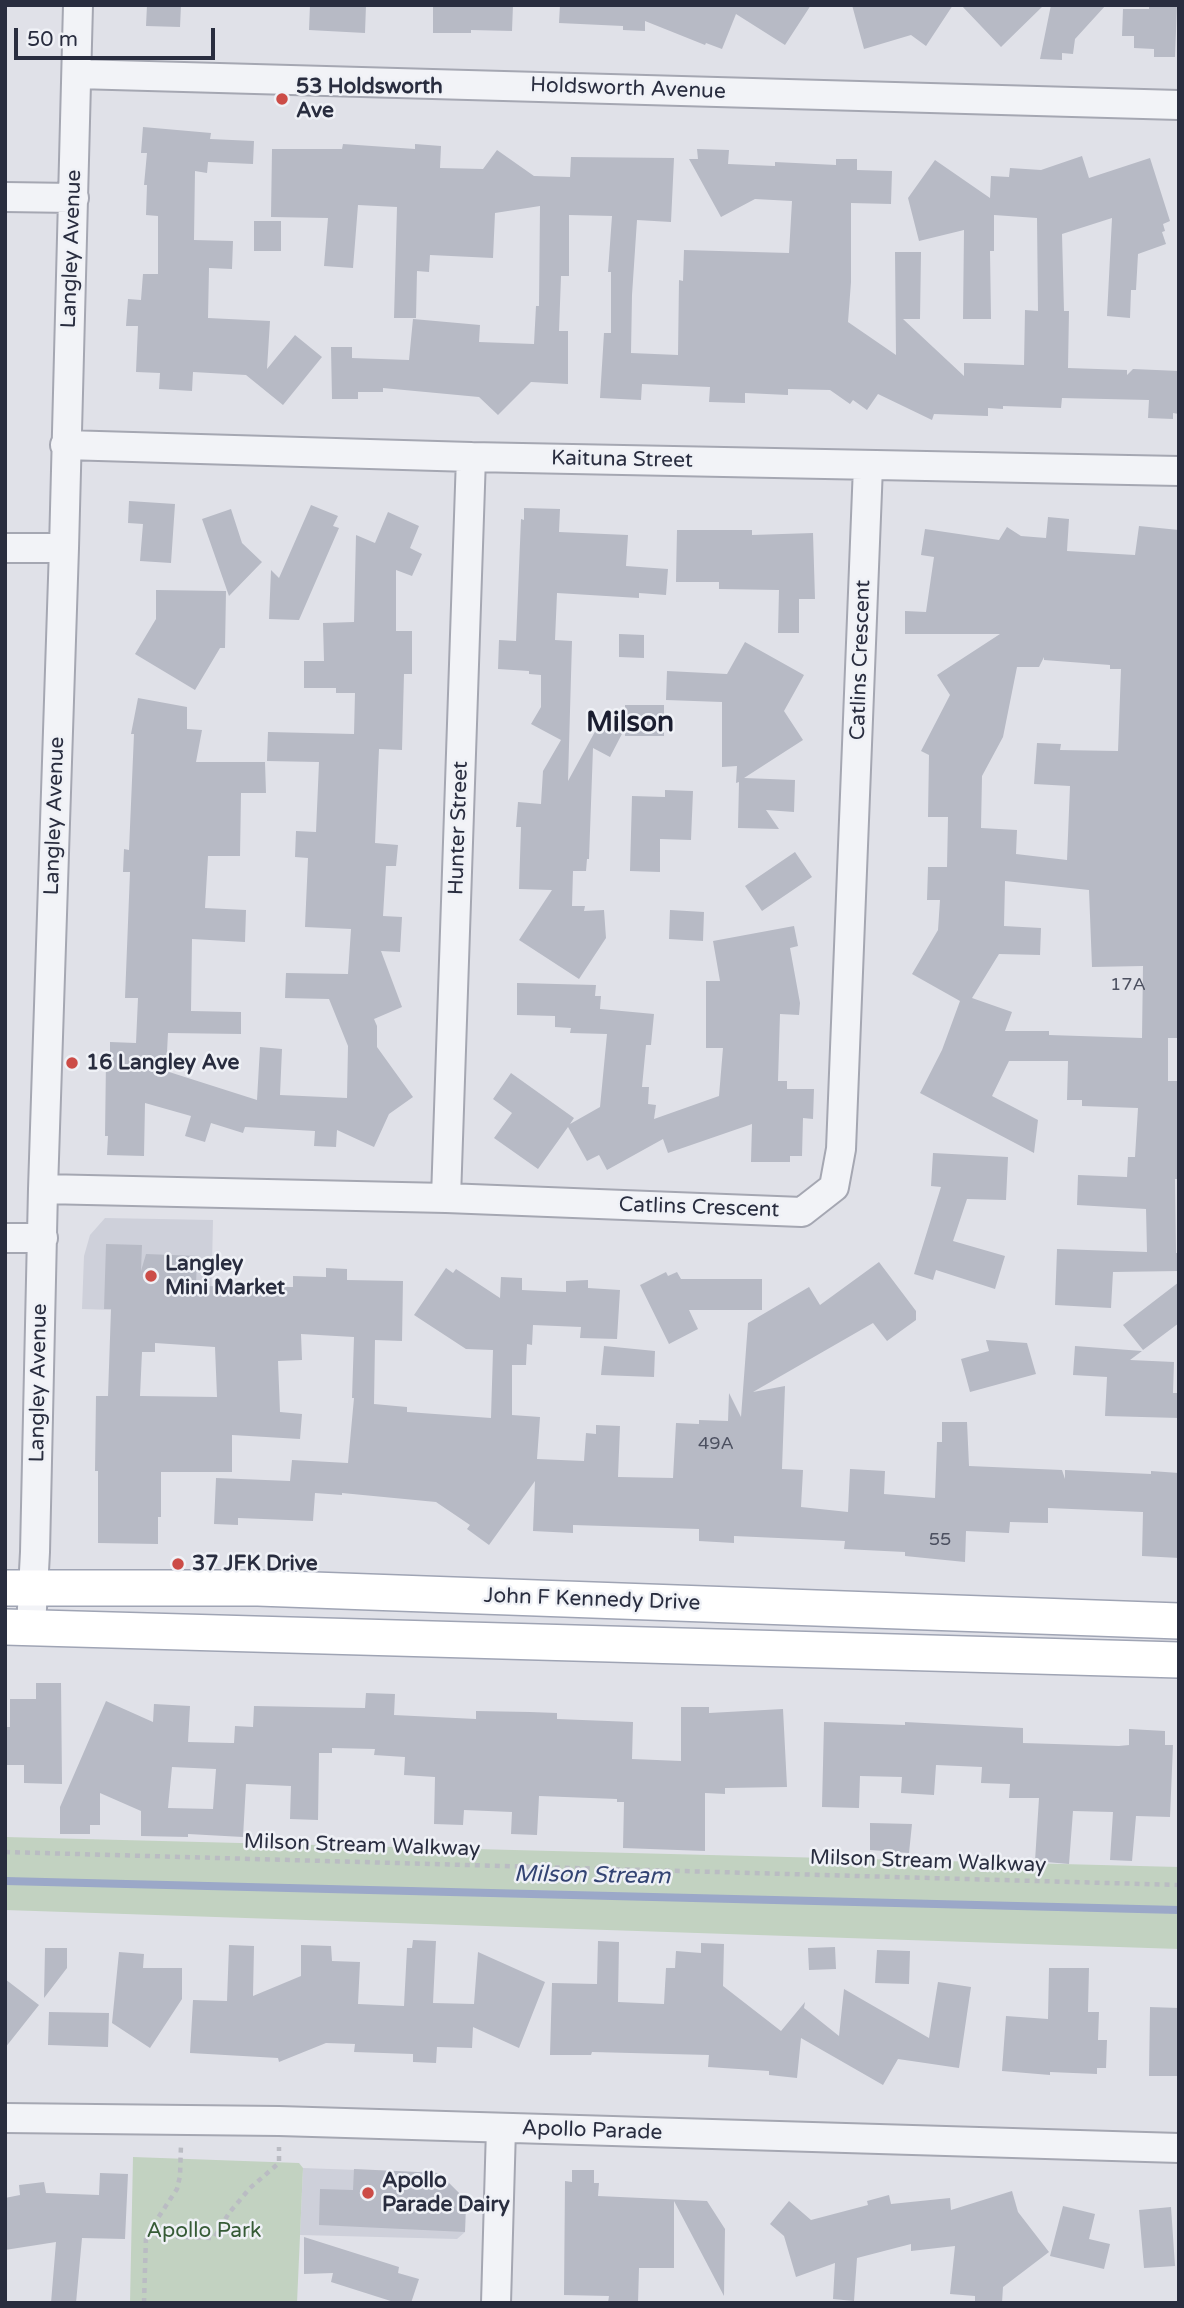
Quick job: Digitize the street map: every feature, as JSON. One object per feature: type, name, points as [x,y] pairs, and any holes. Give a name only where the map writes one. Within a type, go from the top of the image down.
[{"type":"main road","name":"John F Kennedy Drive","points":[[19,1588],[258,1588],[1179,1621]]},
{"type":"main road","points":[[627,1644],[631,1602]]},
{"type":"main road","name":"John F Kennedy Drive","points":[[18,1627],[1179,1660]]},
{"type":"street","name":"Langley Avenue","points":[[18,1627],[43,1238],[78,5]]},
{"type":"street","name":"Holdsworth Avenue","points":[[77,74],[1179,105]]},
{"type":"street","points":[[5,197],[74,198]]},
{"type":"street","name":"Kaituna Street","points":[[65,445],[471,457],[1179,471]]},
{"type":"street","name":"Hunter Street","points":[[446,1198],[471,457]]},
{"type":"street","name":"Catlins Crescent","points":[[43,1189],[446,1198],[802,1212],[834,1187],[841,1149],[868,466]]},
{"type":"street","points":[[5,548],[64,548]]},
{"type":"street","points":[[5,1238],[43,1238]]},
{"type":"street","name":"Apollo Parade","points":[[5,2118],[279,2121],[1179,2148]]},
{"type":"street","points":[[496,2303],[501,2128]]},
{"type":"path","name":"Milson Stream Walkway","points":[[5,1852],[1179,1885]]},
{"type":"path","points":[[144,2303],[146,2236],[177,2189],[180,2176],[181,2121]]},
{"type":"path","points":[[146,2236],[214,2238],[229,2213],[250,2188],[279,2163],[279,2121]]},
{"type":"shaded area","points":[[105,1218],[213,1220],[211,1313],[82,1309],[84,1256],[90,1235]]},
{"type":"shaded area","points":[[303,2168],[439,2173],[466,2200],[465,2232],[457,2239],[300,2235]]},
{"type":"green space","points":[[5,1837],[1179,1867],[1179,1949],[5,1910]]},
{"type":"green space","name":"Apollo Park","points":[[133,2157],[299,2163],[303,2168],[297,2303],[130,2303]]},
{"type":"building","points":[[147,5],[181,5],[180,27],[146,26]]},
{"type":"building","points":[[310,5],[366,5],[365,33],[309,30]]},
{"type":"building","points":[[433,5],[513,5],[512,31],[433,33]]},
{"type":"building","points":[[560,5],[811,5],[785,45],[736,14],[722,49],[645,21],[645,31],[623,30],[623,26],[559,23]]},
{"type":"building","points":[[852,5],[953,5],[926,46],[911,35],[864,49]]},
{"type":"building","points":[[961,5],[1044,5],[1001,47]]},
{"type":"building","points":[[1051,5],[1106,5],[1075,39],[1073,54],[1062,53],[1062,60],[1040,59]]},
{"type":"building","points":[[1149,5],[1177,5],[1175,57],[1154,57],[1154,49],[1134,48],[1134,36],[1122,36],[1123,9],[1149,9]]},
{"type":"building","points":[[143,127],[211,133],[210,139],[254,141],[253,164],[208,162],[207,173],[195,171],[194,240],[233,241],[232,269],[209,268],[208,318],[270,321],[267,369],[295,335],[322,357],[283,405],[246,375],[193,372],[192,391],[159,389],[160,373],[136,372],[138,326],[126,326],[128,299],[141,300],[143,274],[158,274],[158,216],[146,215],[147,185],[144,185],[147,153],[141,153]]},
{"type":"building","points":[[343,144],[415,149],[415,144],[441,146],[440,168],[483,169],[497,150],[534,176],[570,177],[571,157],[674,158],[671,222],[637,220],[631,353],[678,355],[679,280],[683,281],[684,250],[789,253],[792,201],[755,199],[721,217],[689,159],[698,159],[697,149],[729,150],[728,164],[775,166],[775,162],[836,165],[836,159],[857,159],[857,170],[892,171],[891,204],[851,203],[848,322],[896,355],[895,252],[921,252],[920,319],[903,319],[964,376],[964,363],[1024,365],[1025,310],[1038,311],[1037,218],[994,215],[994,251],[990,251],[991,319],[963,319],[964,230],[919,241],[908,198],[935,160],[990,198],[991,176],[1009,177],[1010,168],[1041,170],[1082,156],[1089,178],[1150,158],[1170,221],[1163,224],[1165,231],[1162,232],[1166,244],[1138,254],[1136,290],[1131,290],[1130,318],[1107,316],[1112,218],[1062,234],[1064,311],[1069,311],[1068,368],[1127,370],[1127,375],[1133,369],[1179,371],[1179,414],[1173,413],[1173,419],[1148,418],[1149,400],[1062,398],[1061,408],[1003,406],[1003,409],[988,408],[988,416],[934,414],[932,420],[878,394],[867,410],[853,400],[850,404],[830,390],[788,389],[788,395],[745,393],[745,403],[709,402],[710,387],[642,384],[641,400],[600,398],[604,333],[611,333],[611,272],[608,272],[612,216],[569,215],[569,276],[561,276],[559,331],[568,331],[568,384],[531,382],[498,415],[479,397],[383,388],[383,392],[358,392],[358,399],[332,399],[331,347],[352,347],[352,358],[409,360],[413,319],[480,325],[479,342],[534,344],[536,306],[539,306],[540,206],[495,213],[493,258],[430,255],[429,272],[417,271],[416,318],[394,318],[397,207],[358,205],[353,268],[324,266],[328,218],[271,217],[272,149],[342,149]]},
{"type":"building","points":[[254,221],[281,221],[281,251],[254,251]]},
{"type":"building","points":[[129,501],[175,504],[171,563],[140,561],[143,524],[128,523]]},
{"type":"building","points":[[311,505],[338,516],[333,526],[339,528],[299,620],[269,619],[271,570],[279,578]]},
{"type":"building","points":[[524,508],[560,509],[559,532],[628,535],[626,566],[668,569],[666,595],[639,593],[639,598],[557,593],[555,640],[572,641],[568,781],[603,717],[624,730],[610,757],[593,748],[589,859],[586,871],[573,871],[572,906],[585,906],[584,911],[604,910],[606,938],[579,979],[519,940],[552,890],[519,889],[521,827],[516,827],[518,802],[541,804],[543,771],[561,740],[531,724],[541,707],[541,675],[529,674],[529,671],[498,669],[499,640],[516,641],[521,519],[524,520]]},
{"type":"building","points":[[231,509],[242,543],[262,562],[229,596],[202,519]]},
{"type":"building","points":[[388,512],[419,526],[410,548],[422,554],[412,576],[396,570],[396,631],[412,631],[412,674],[404,674],[402,750],[379,749],[375,843],[398,845],[396,866],[386,866],[383,916],[402,917],[400,952],[381,951],[402,1007],[374,1019],[377,1026],[377,1047],[413,1097],[389,1114],[374,1147],[337,1130],[336,1147],[314,1146],[315,1131],[245,1127],[243,1133],[211,1123],[205,1142],[185,1136],[191,1116],[145,1103],[144,1156],[107,1155],[106,1060],[110,1060],[110,1042],[136,1043],[138,998],[125,998],[130,872],[123,872],[124,849],[129,850],[134,734],[131,734],[138,698],[187,707],[187,729],[202,730],[196,762],[265,762],[266,793],[241,793],[240,856],[208,856],[205,908],[246,910],[245,942],[192,939],[191,1011],[241,1012],[241,1034],[168,1033],[166,1071],[257,1100],[260,1047],[282,1049],[280,1095],[347,1098],[348,1046],[329,999],[285,998],[286,973],[348,974],[351,929],[305,927],[308,858],[295,857],[296,831],[316,832],[319,762],[267,761],[268,732],[354,734],[355,693],[336,693],[336,688],[304,688],[304,661],[324,661],[323,623],[354,622],[356,535],[375,543]]},
{"type":"building","points":[[1048,517],[1069,519],[1067,551],[1135,555],[1139,526],[1179,530],[1179,1038],[1168,1038],[1168,1081],[1179,1081],[1179,1179],[1175,1179],[1176,1253],[1179,1253],[1179,1271],[1113,1272],[1111,1308],[1055,1305],[1057,1249],[1147,1252],[1146,1209],[1077,1205],[1078,1175],[1127,1177],[1128,1157],[1135,1157],[1138,1108],[1082,1106],[1082,1100],[1067,1100],[1068,1061],[1009,1061],[992,1096],[1038,1120],[1034,1153],[920,1093],[942,1050],[960,1001],[912,974],[938,930],[940,900],[927,900],[928,867],[947,867],[948,817],[928,817],[929,755],[921,751],[950,695],[937,675],[1000,634],[905,634],[905,611],[926,612],[934,557],[921,555],[925,529],[999,540],[1007,527],[1021,536],[1046,538]],"holes":[[[1044,657],[1044,660],[1110,665],[1110,669],[1121,669],[1118,751],[1060,750],[1061,744],[1037,743],[1034,784],[1070,786],[1067,860],[1016,854],[1017,830],[981,828],[982,776],[1003,737],[1017,667],[1039,667]],[[1005,881],[1089,890],[1092,967],[1143,966],[1142,1038],[1049,1035],[1049,1031],[1005,1031],[1012,1012],[972,998],[999,954],[1040,955],[1041,928],[1004,926]]]},
{"type":"building","points":[[677,530],[752,530],[752,535],[813,533],[815,599],[799,599],[799,633],[778,633],[779,590],[719,589],[719,582],[676,582]]},
{"type":"building","points":[[156,590],[226,591],[225,648],[220,648],[195,690],[135,654],[156,619]]},
{"type":"building","points":[[619,634],[644,635],[644,658],[619,657]]},
{"type":"building","points":[[745,642],[804,675],[784,711],[803,740],[744,778],[795,780],[794,812],[766,810],[779,829],[738,828],[737,766],[722,767],[722,702],[666,700],[667,671],[727,674]]},
{"type":"building","points":[[625,705],[664,705],[664,736],[625,736]]},
{"type":"building","points":[[665,790],[693,791],[691,840],[660,839],[660,872],[630,871],[632,796],[665,797]]},
{"type":"building","points":[[795,852],[812,877],[762,911],[745,886]]},
{"type":"building","points":[[670,910],[704,912],[703,941],[669,939]]},
{"type":"building","points":[[794,926],[798,946],[790,948],[800,1003],[799,1015],[780,1014],[778,1081],[787,1081],[787,1089],[814,1089],[813,1119],[803,1118],[802,1156],[790,1156],[790,1162],[751,1162],[752,1124],[668,1153],[663,1139],[607,1170],[599,1155],[587,1161],[568,1127],[538,1169],[494,1138],[512,1113],[493,1099],[511,1073],[574,1118],[570,1124],[600,1107],[607,1034],[570,1033],[571,1028],[555,1027],[555,1016],[517,1015],[517,983],[596,985],[595,996],[601,996],[600,1009],[654,1014],[651,1045],[646,1045],[642,1087],[649,1087],[648,1104],[656,1105],[654,1119],[719,1096],[723,1048],[706,1048],[706,981],[720,981],[713,941]]},
{"type":"building","points":[[933,1153],[1008,1157],[1006,1200],[967,1199],[953,1241],[1005,1256],[995,1289],[936,1270],[933,1280],[914,1274],[941,1187],[931,1186]]},
{"type":"building","points":[[106,1244],[142,1245],[141,1271],[146,1254],[197,1256],[196,1286],[293,1287],[293,1276],[326,1277],[326,1268],[347,1269],[347,1280],[403,1281],[402,1341],[375,1340],[374,1404],[407,1407],[407,1412],[491,1418],[493,1350],[466,1349],[414,1315],[446,1268],[453,1273],[456,1269],[500,1298],[501,1277],[522,1278],[522,1290],[566,1292],[566,1281],[588,1280],[588,1288],[620,1290],[617,1339],[580,1338],[581,1327],[533,1325],[532,1345],[527,1344],[526,1365],[512,1365],[512,1415],[540,1417],[537,1459],[584,1461],[586,1433],[596,1434],[596,1425],[620,1426],[618,1477],[673,1478],[676,1423],[699,1424],[699,1420],[728,1421],[729,1393],[741,1417],[748,1323],[809,1287],[820,1305],[879,1262],[916,1311],[916,1320],[887,1341],[873,1323],[753,1392],[785,1386],[782,1469],[803,1470],[801,1507],[848,1512],[850,1469],[885,1471],[884,1494],[935,1498],[937,1442],[942,1442],[942,1422],[967,1422],[969,1466],[1062,1470],[1065,1479],[1065,1470],[1179,1473],[1179,1558],[1142,1556],[1143,1512],[1048,1508],[1048,1523],[1010,1522],[1009,1533],[966,1531],[965,1562],[905,1556],[905,1552],[844,1549],[845,1541],[734,1536],[734,1543],[699,1541],[699,1529],[573,1525],[573,1533],[533,1531],[535,1481],[489,1545],[467,1529],[470,1525],[436,1502],[342,1493],[315,1493],[313,1521],[238,1518],[238,1525],[214,1524],[216,1478],[290,1481],[292,1460],[348,1463],[354,1398],[354,1337],[301,1334],[302,1360],[278,1361],[280,1412],[302,1414],[300,1439],[232,1435],[232,1472],[161,1472],[158,1544],[98,1543],[96,1396],[108,1396],[111,1309],[104,1309]],"holes":[[[155,1343],[215,1347],[217,1397],[140,1396],[142,1352],[155,1352]]]},
{"type":"building","points":[[666,1272],[668,1276],[677,1272],[681,1279],[762,1279],[762,1310],[689,1310],[698,1329],[669,1344],[640,1285]]},
{"type":"building","points":[[1179,1282],[1179,1323],[1143,1350],[1123,1325]]},
{"type":"building","points":[[986,1340],[1027,1343],[1036,1374],[970,1392],[961,1359],[989,1351]]},
{"type":"building","points":[[604,1346],[655,1351],[654,1377],[601,1375]]},
{"type":"building","points":[[1075,1346],[1142,1351],[1130,1360],[1174,1362],[1173,1393],[1179,1393],[1179,1418],[1105,1416],[1107,1377],[1073,1375]]},
{"type":"building","points":[[36,1683],[61,1683],[62,1784],[24,1783],[24,1765],[5,1765],[5,1727],[10,1727],[10,1699],[36,1699]]},
{"type":"building","points":[[366,1693],[395,1694],[394,1715],[476,1719],[476,1711],[530,1712],[557,1713],[557,1719],[633,1722],[632,1759],[681,1761],[681,1707],[709,1707],[709,1713],[783,1709],[787,1787],[725,1788],[725,1794],[705,1793],[705,1851],[623,1848],[624,1802],[617,1802],[617,1799],[539,1796],[537,1835],[511,1834],[512,1812],[464,1810],[463,1825],[434,1824],[435,1777],[404,1775],[405,1757],[374,1755],[375,1749],[332,1748],[332,1753],[319,1753],[318,1820],[290,1819],[291,1786],[246,1784],[243,1837],[188,1834],[188,1837],[141,1836],[141,1811],[100,1793],[100,1825],[90,1825],[90,1834],[60,1834],[60,1807],[106,1701],[153,1722],[154,1704],[190,1706],[188,1742],[234,1743],[235,1726],[253,1727],[254,1706],[365,1708]],"holes":[[[172,1767],[216,1769],[213,1809],[168,1808]]]},
{"type":"building","points":[[824,1722],[905,1725],[905,1722],[1023,1728],[1023,1743],[1119,1746],[1129,1745],[1129,1729],[1165,1731],[1165,1745],[1173,1745],[1170,1817],[1136,1816],[1132,1861],[1110,1860],[1113,1812],[1073,1811],[1069,1864],[1035,1861],[1039,1798],[1009,1798],[1010,1784],[981,1783],[982,1767],[936,1765],[934,1795],[901,1793],[902,1777],[860,1776],[859,1808],[822,1807]]},
{"type":"building","points":[[870,1823],[912,1824],[909,1853],[870,1850]]},
{"type":"building","points":[[413,1940],[436,1941],[433,2003],[474,2004],[478,1952],[545,1982],[519,2048],[473,2027],[472,2048],[437,2047],[436,2063],[413,2062],[413,2054],[354,2052],[355,2044],[326,2043],[279,2062],[278,2058],[190,2053],[193,2000],[227,2001],[229,1945],[254,1946],[253,1996],[301,1976],[301,1945],[331,1946],[332,1961],[360,1962],[358,2004],[404,2006],[407,1948],[412,1948]]},
{"type":"building","points":[[598,1941],[619,1942],[618,2002],[664,2004],[666,1968],[675,1968],[676,1951],[701,1953],[701,1943],[724,1944],[723,1986],[781,2031],[805,2002],[804,2008],[839,2036],[844,1989],[929,2038],[938,1982],[971,1987],[959,2068],[898,2059],[883,2085],[801,2038],[797,2078],[769,2075],[769,2071],[708,2067],[709,2055],[592,2052],[591,2055],[550,2055],[552,1983],[597,1984]]},
{"type":"building","points":[[835,1947],[836,1969],[809,1970],[808,1948]]},
{"type":"building","points":[[45,1948],[67,1948],[67,1968],[44,1998]]},
{"type":"building","points":[[877,1950],[910,1951],[909,1984],[875,1983]]},
{"type":"building","points":[[119,1952],[144,1954],[143,1968],[182,1968],[182,1999],[150,2048],[112,2023]]},
{"type":"building","points":[[1049,1968],[1089,1968],[1088,2012],[1099,2012],[1098,2040],[1107,2040],[1106,2068],[1097,2068],[1097,2074],[1050,2072],[1050,2075],[1002,2071],[1006,2016],[1048,2019]]},
{"type":"building","points":[[5,1979],[39,2005],[5,2048]]},
{"type":"building","points":[[1150,2007],[1179,2008],[1179,2076],[1149,2076]]},
{"type":"building","points":[[49,2012],[109,2013],[108,2047],[48,2045]]},
{"type":"building","points":[[354,2169],[439,2173],[466,2200],[465,2232],[319,2225],[320,2189],[353,2190]]},
{"type":"building","points":[[572,2170],[594,2170],[594,2183],[599,2183],[598,2196],[707,2201],[725,2229],[724,2296],[674,2201],[674,2268],[639,2268],[638,2303],[608,2303],[609,2296],[564,2295],[565,2181],[572,2182]]},
{"type":"building","points":[[100,2173],[128,2174],[125,2239],[82,2238],[76,2303],[51,2303],[56,2242],[5,2250],[5,2198],[20,2195],[19,2185],[44,2182],[46,2193],[99,2195]]},
{"type":"building","points":[[1012,2191],[1018,2212],[1049,2252],[1003,2287],[1002,2303],[975,2303],[975,2296],[950,2294],[955,2246],[911,2251],[911,2244],[857,2258],[854,2301],[833,2299],[835,2263],[796,2277],[784,2236],[770,2224],[789,2201],[811,2220],[868,2205],[867,2201],[889,2195],[891,2204],[950,2198],[951,2210]]},
{"type":"building","points":[[1063,2206],[1095,2214],[1089,2239],[1110,2244],[1104,2269],[1050,2256]]},
{"type":"building","points":[[1171,2207],[1175,2266],[1144,2268],[1139,2210]]},
{"type":"building","points":[[304,2237],[399,2267],[398,2273],[419,2279],[411,2303],[397,2303],[331,2282],[333,2273],[304,2274]]},
{"type":"waterway","name":"Milson Stream","points":[[5,1881],[1179,1910]]},
{"type":"place","name":"53 Holdsworth Ave","points":[[282,99]]},
{"type":"place","name":"16 Langley Ave","points":[[72,1063]]},
{"type":"place","name":"Langley Mini Market","points":[[151,1276]]},
{"type":"place","name":"37 JFK Drive","points":[[178,1564]]},
{"type":"place","name":"Apollo Parade Dairy","points":[[368,2193]]},
{"type":"district","name":"Milson","points":[[630,724]]}]
